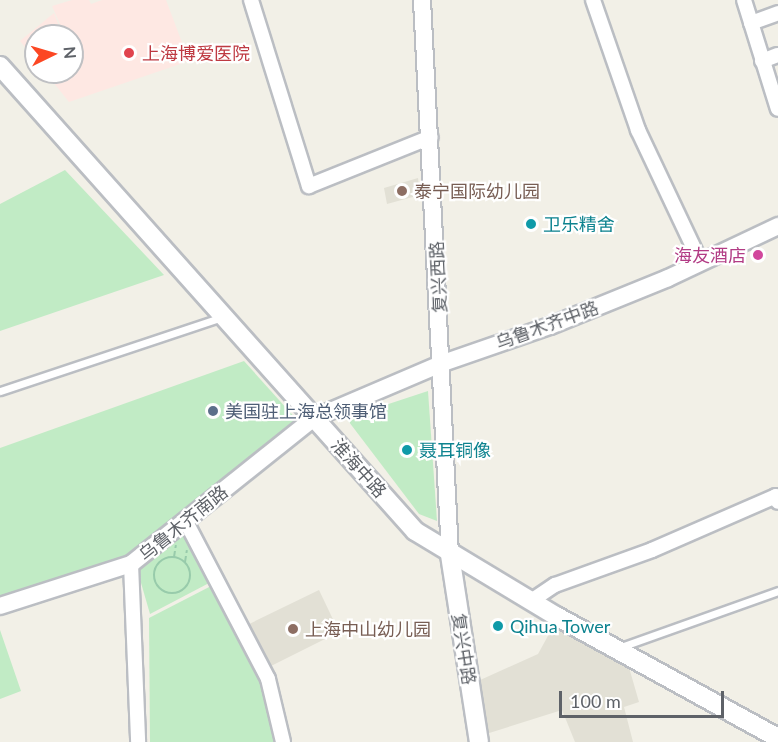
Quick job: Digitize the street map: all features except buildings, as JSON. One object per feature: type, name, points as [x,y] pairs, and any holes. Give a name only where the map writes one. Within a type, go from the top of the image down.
[{"type":"main road","name":"淮海中路","points":[[0,66],[415,531],[450,555],[778,738]]},
{"type":"main road","name":"复兴中路","points":[[450,555],[479,742]]},
{"type":"street","points":[[251,0],[309,186],[431,137]]},
{"type":"street","name":"复兴西路","points":[[422,0],[443,363],[450,555]]},
{"type":"street","points":[[593,0],[638,130],[701,263]]},
{"type":"street","points":[[744,0],[778,109]]},
{"type":"street","points":[[752,23],[778,13]]},
{"type":"street","points":[[762,61],[778,55]]},
{"type":"street","name":"乌鲁木齐中路","points":[[314,418],[443,363],[550,326],[701,263],[778,226]]},
{"type":"street","name":"乌鲁木齐南路","points":[[0,606],[131,564],[314,418]]},
{"type":"street","points":[[531,600],[555,585],[652,549],[776,496],[778,502]]},
{"type":"street","points":[[185,520],[268,679],[283,742]]},
{"type":"street","points":[[131,564],[138,742]]},
{"type":"lane","points":[[0,391],[223,317]]},
{"type":"lane","points":[[616,648],[778,591]]},
{"type":"path","points":[[174,557],[185,562],[190,579],[179,592],[167,593],[157,586],[154,574],[163,560],[174,557]]},
{"type":"shaded area","name":"上海博爱医院","points":[[72,0],[89,0],[91,4],[102,0],[166,0],[189,61],[69,102],[55,84],[84,84],[84,24],[60,24],[52,6]]},
{"type":"shaded area","points":[[54,13],[58,24],[41,24]]},
{"type":"shaded area","name":"泰宁国际幼儿园","points":[[418,178],[420,195],[387,204],[384,188]]},
{"type":"shaded area","name":"上海中山幼儿园","points":[[319,590],[339,632],[269,667],[247,625]]},
{"type":"shaded area","points":[[555,623],[628,664],[639,702],[624,707],[633,742],[575,742],[562,710],[486,734],[478,681],[538,654]]},
{"type":"green space","points":[[65,170],[164,275],[0,331],[0,204]]},
{"type":"green space","points":[[244,361],[297,420],[129,556],[0,599],[0,448]]},
{"type":"green space","points":[[428,391],[437,521],[419,514],[346,418]]},
{"type":"green space","points":[[182,529],[211,582],[150,614],[137,569]]},
{"type":"green space","points":[[213,585],[264,685],[275,742],[150,742],[149,618]]},
{"type":"green space","points":[[0,630],[21,691],[0,699]]},
{"type":"place","name":"上海博爱医院","points":[[129,53]]},
{"type":"place","name":"泰宁国际幼儿园","points":[[402,191]]},
{"type":"place","name":"卫乐精舍","points":[[531,224]]},
{"type":"place","name":"海友酒店","points":[[758,255]]},
{"type":"place","name":"美国驻上海总领事馆","points":[[213,411]]},
{"type":"place","name":"聂耳铜像","points":[[407,450]]},
{"type":"place","name":"Qihua Tower","points":[[498,626]]},
{"type":"place","name":"上海中山幼儿园","points":[[293,629]]}]
